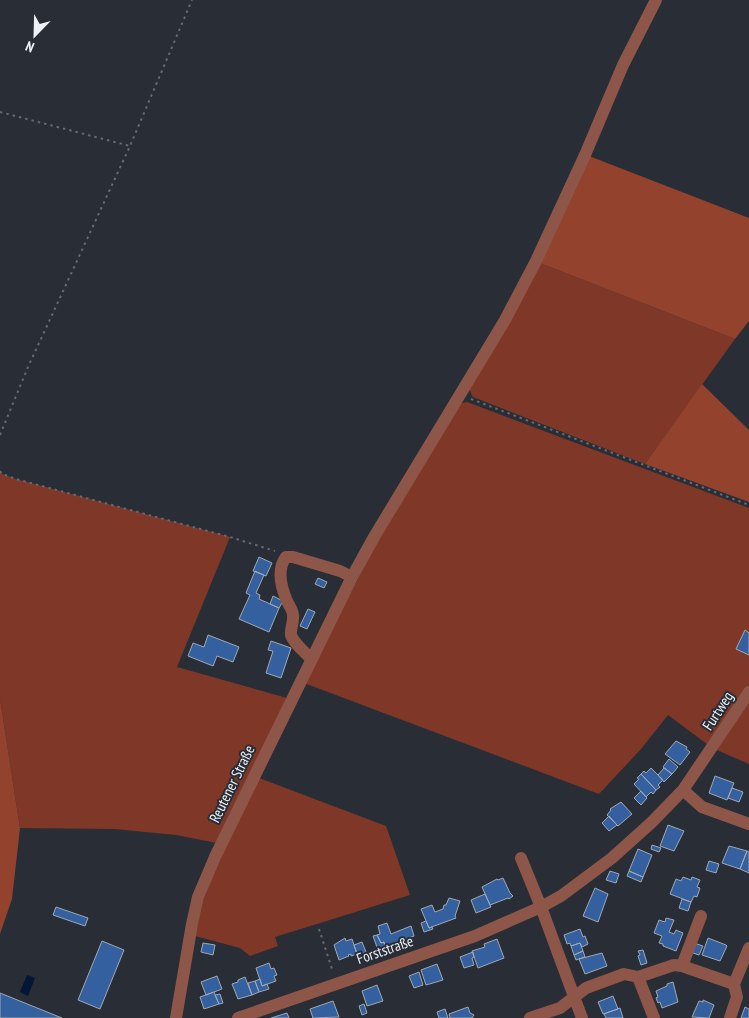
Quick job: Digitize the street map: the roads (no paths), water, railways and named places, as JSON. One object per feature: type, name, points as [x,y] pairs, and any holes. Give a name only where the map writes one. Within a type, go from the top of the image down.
[{"type":"street","name":"Reutener Straße","points":[[176,1018],[190,932],[198,897],[215,857],[352,577],[374,537],[505,320],[536,261],[624,65],[656,0]]},
{"type":"street","points":[[311,659],[295,642],[291,634],[294,614],[286,600],[281,582],[279,570],[282,563],[286,557],[301,559],[340,571],[352,577]]},
{"type":"street","name":"Furtweg","points":[[714,747],[749,692]]},
{"type":"street","name":"Forststraße","points":[[246,1017],[475,936],[541,907],[580,883],[612,858],[652,822],[683,790],[714,747]]},
{"type":"street","points":[[683,790],[702,807],[749,824]]},
{"type":"street","points":[[521,858],[582,1018]]},
{"type":"street","points":[[682,966],[701,916]]},
{"type":"street","points":[[730,1018],[736,997],[734,984],[749,948]]},
{"type":"street","points":[[530,1018],[560,1008],[586,988],[624,974],[638,977],[674,965],[734,984]]},
{"type":"street","points":[[638,977],[654,1018]]},
{"type":"water","points":[[27,975],[35,978],[28,996],[20,992]]}]
